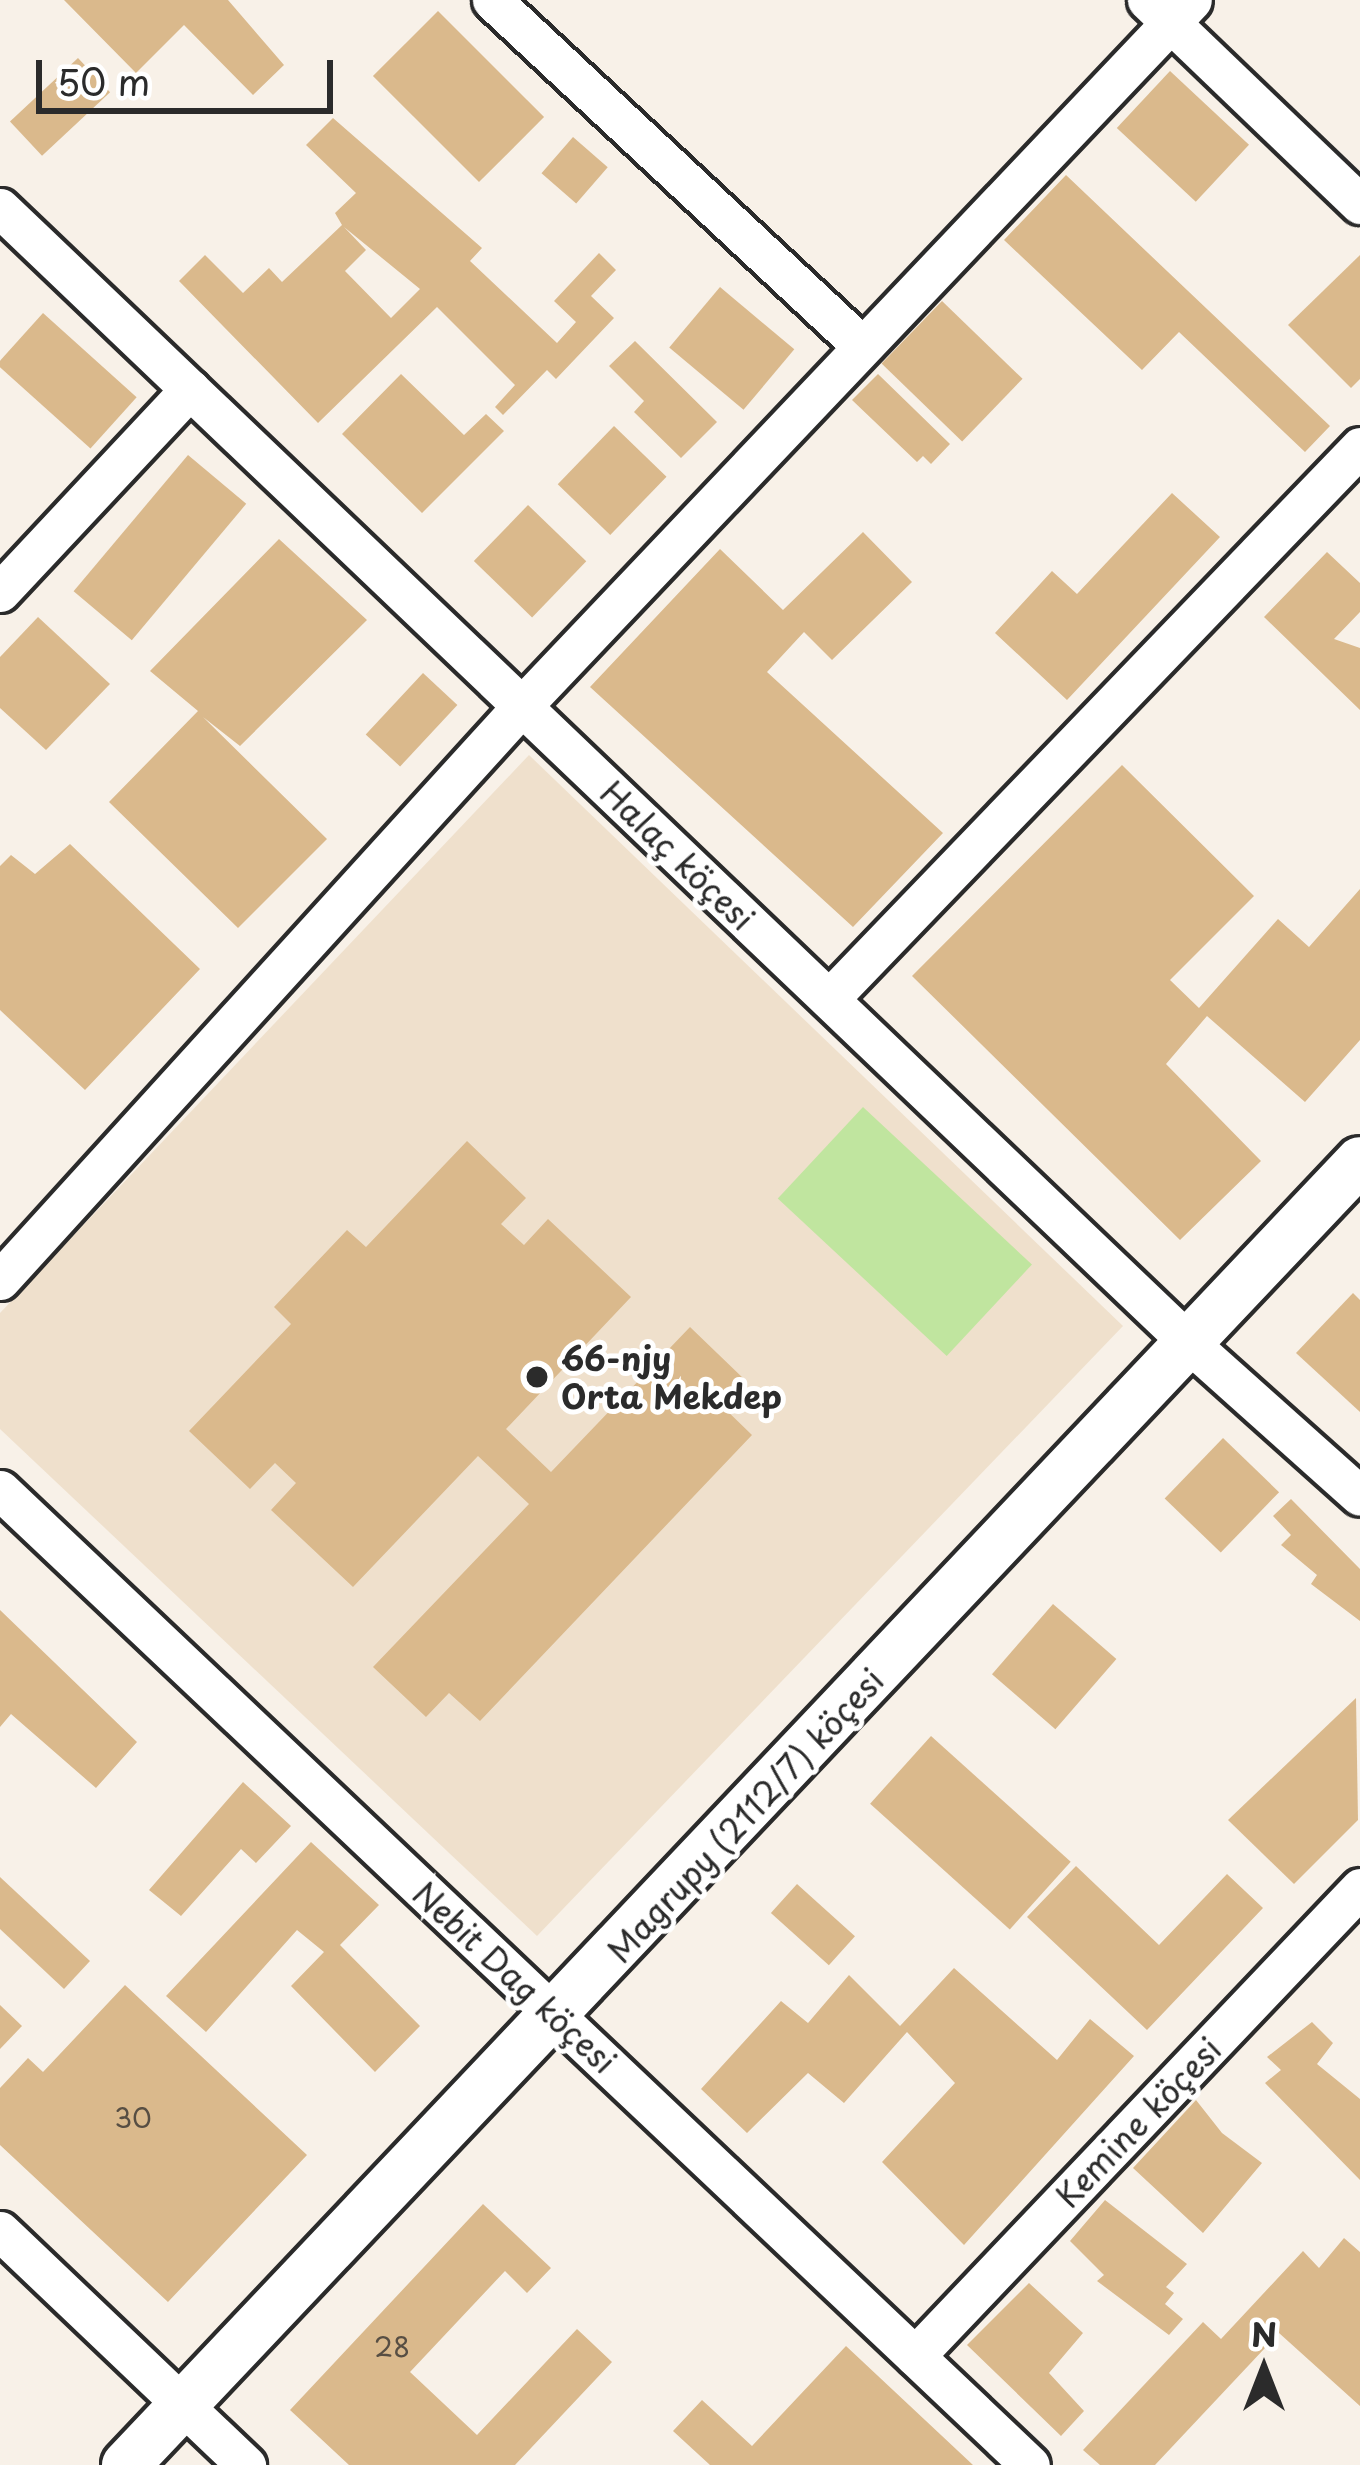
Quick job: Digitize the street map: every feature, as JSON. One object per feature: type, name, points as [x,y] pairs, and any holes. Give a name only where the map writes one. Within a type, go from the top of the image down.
[{"type":"street","points":[[492,0],[862,346]]},
{"type":"street","points":[[0,1280],[522,706],[862,346],[1169,7],[1360,205]]},
{"type":"street","name":"Halaç köçesi","points":[[0,208],[1189,1342],[1360,1496]]},
{"type":"street","points":[[0,592],[190,389]]},
{"type":"street","points":[[829,999],[1360,447]]},
{"type":"street","name":"Magrupy (2112/7) köçesi","points":[[126,2465],[556,2017],[1360,1161]]},
{"type":"street","name":"Nebit Dag köçesi","points":[[0,1490],[1030,2465]]},
{"type":"street","name":"Kemine köçesi","points":[[915,2356],[1360,1888]]},
{"type":"street","points":[[0,2230],[247,2465]]},
{"type":"shaded area","name":"66-njy Orta Mekdep","points":[[529,755],[1123,1326],[537,1936],[0,1429],[0,1313]]},
{"type":"green space","points":[[863,1107],[1032,1265],[947,1356],[778,1198]]},
{"type":"building","points":[[64,0],[228,0],[284,65],[253,95],[184,25],[136,73]]},
{"type":"building","points":[[438,11],[544,117],[479,182],[373,76]]},
{"type":"building","points":[[78,58],[110,92],[42,156],[10,121]]},
{"type":"building","points":[[1170,71],[1249,145],[1196,202],[1117,128]]},
{"type":"building","points":[[333,118],[482,248],[470,261],[557,343],[576,322],[554,301],[599,253],[616,270],[591,296],[614,318],[556,379],[547,370],[503,415],[495,407],[515,385],[437,307],[318,423],[179,281],[205,255],[243,293],[269,268],[282,282],[342,225],[335,213],[356,193],[306,145]],"holes":[[[344,227],[420,289],[391,318],[345,271],[366,250]]]},
{"type":"building","points":[[573,137],[608,167],[576,203],[542,173]]},
{"type":"building","points":[[1066,175],[1330,426],[1305,452],[1179,332],[1142,370],[1004,240]]},
{"type":"building","points":[[1360,255],[1360,379],[1351,388],[1288,325]]},
{"type":"building","points":[[720,287],[794,349],[744,410],[669,348]]},
{"type":"building","points":[[942,301],[1023,379],[962,441],[882,364]]},
{"type":"building","points":[[43,313],[137,397],[90,449],[0,367],[0,361]]},
{"type":"building","points":[[635,341],[717,422],[681,458],[634,412],[644,401],[609,366]]},
{"type":"building","points":[[401,374],[464,435],[486,414],[504,431],[422,513],[342,434]]},
{"type":"building","points":[[878,374],[950,444],[931,464],[923,456],[917,462],[852,400]]},
{"type":"building","points":[[614,426],[667,477],[610,535],[558,484]]},
{"type":"building","points":[[188,455],[246,504],[132,640],[74,591]]},
{"type":"building","points":[[1172,493],[1220,537],[1067,700],[995,633],[1052,571],[1077,594]]},
{"type":"building","points":[[528,505],[586,561],[532,617],[474,561]]},
{"type":"building","points":[[863,532],[912,582],[832,660],[804,632],[767,672],[943,833],[853,927],[590,687],[720,549],[783,610]]},
{"type":"building","points":[[279,539],[367,620],[240,746],[203,717],[327,839],[238,928],[109,802],[198,711],[150,671]]},
{"type":"building","points":[[1327,552],[1360,583],[1360,612],[1334,639],[1360,648],[1360,710],[1264,617]]},
{"type":"building","points":[[38,617],[110,684],[46,750],[0,708],[0,657]]},
{"type":"building","points":[[423,673],[457,705],[400,766],[366,734]]},
{"type":"building","points":[[1122,765],[1254,896],[1170,980],[1199,1008],[1278,919],[1309,947],[1360,889],[1360,1040],[1305,1102],[1207,1016],[1166,1064],[1261,1161],[1180,1240],[912,976]]},
{"type":"building","points":[[70,844],[200,969],[85,1090],[0,1010],[0,866],[11,855],[35,874]]},
{"type":"building","points":[[467,1141],[526,1198],[501,1224],[524,1245],[548,1219],[631,1297],[506,1429],[551,1472],[690,1327],[744,1379],[720,1404],[752,1435],[480,1721],[449,1693],[426,1717],[373,1667],[529,1504],[478,1456],[353,1587],[271,1510],[296,1483],[275,1463],[250,1489],[189,1431],[291,1324],[274,1307],[347,1230],[366,1247]]},
{"type":"building","points":[[1353,1293],[1360,1300],[1360,1412],[1296,1353]]},
{"type":"building","points":[[1223,1438],[1279,1492],[1221,1553],[1165,1498]]},
{"type":"building","points":[[1291,1499],[1360,1569],[1360,1621],[1311,1584],[1317,1575],[1281,1545],[1291,1535],[1273,1516]]},
{"type":"building","points":[[1053,1604],[1116,1659],[1055,1729],[992,1674]]},
{"type":"building","points":[[0,1610],[137,1742],[96,1788],[11,1714],[0,1727]]},
{"type":"building","points":[[1356,1698],[1358,1820],[1294,1884],[1228,1820]]},
{"type":"building","points":[[931,1736],[1071,1862],[1010,1929],[870,1804]]},
{"type":"building","points":[[243,1782],[291,1826],[256,1863],[241,1849],[181,1916],[149,1890]]},
{"type":"building","points":[[311,1842],[379,1905],[340,1945],[420,2026],[375,2072],[291,1986],[324,1952],[297,1930],[206,2032],[166,1996]]},
{"type":"building","points":[[1076,1866],[1159,1945],[1227,1874],[1263,1908],[1147,2030],[1027,1917]]},
{"type":"building","points":[[0,1877],[90,1961],[64,1989],[0,1929]]},
{"type":"building","points":[[797,1884],[855,1936],[829,1965],[771,1913]]},
{"type":"building","points":[[954,1968],[1057,2060],[1090,2019],[1134,2056],[964,2245],[882,2162],[955,2083],[907,2032],[844,2103],[808,2073],[747,2133],[701,2089],[781,2001],[808,2023],[849,1975],[900,2026]]},
{"type":"building","points":[[125,1985],[307,2155],[168,2302],[0,2145],[0,2088],[28,2058],[43,2072]]},
{"type":"building","points":[[0,2005],[22,2026],[0,2049]]},
{"type":"building","points":[[1312,2022],[1333,2043],[1317,2064],[1360,2099],[1360,2180],[1265,2083],[1281,2070],[1267,2057]]},
{"type":"building","points":[[1196,2100],[1222,2133],[1262,2163],[1203,2233],[1133,2168]]},
{"type":"building","points":[[1105,2200],[1187,2264],[1166,2287],[1174,2293],[1165,2304],[1183,2319],[1169,2335],[1097,2281],[1104,2275],[1070,2241]]},
{"type":"building","points":[[483,2204],[551,2268],[527,2293],[505,2271],[410,2372],[477,2435],[577,2329],[612,2362],[515,2465],[349,2465],[290,2410]]},
{"type":"building","points":[[1344,2238],[1360,2252],[1360,2406],[1279,2333],[1155,2465],[1100,2465],[1083,2450],[1203,2322],[1221,2339],[1303,2251],[1319,2268]]},
{"type":"building","points":[[1029,2283],[1083,2333],[1049,2373],[1084,2411],[1061,2436],[967,2345]]},
{"type":"building","points":[[846,2346],[973,2465],[710,2465],[673,2431],[702,2400],[752,2446]]},
{"type":"place","name":"66-njy Orta Mekdep","points":[[537,1377]]}]
